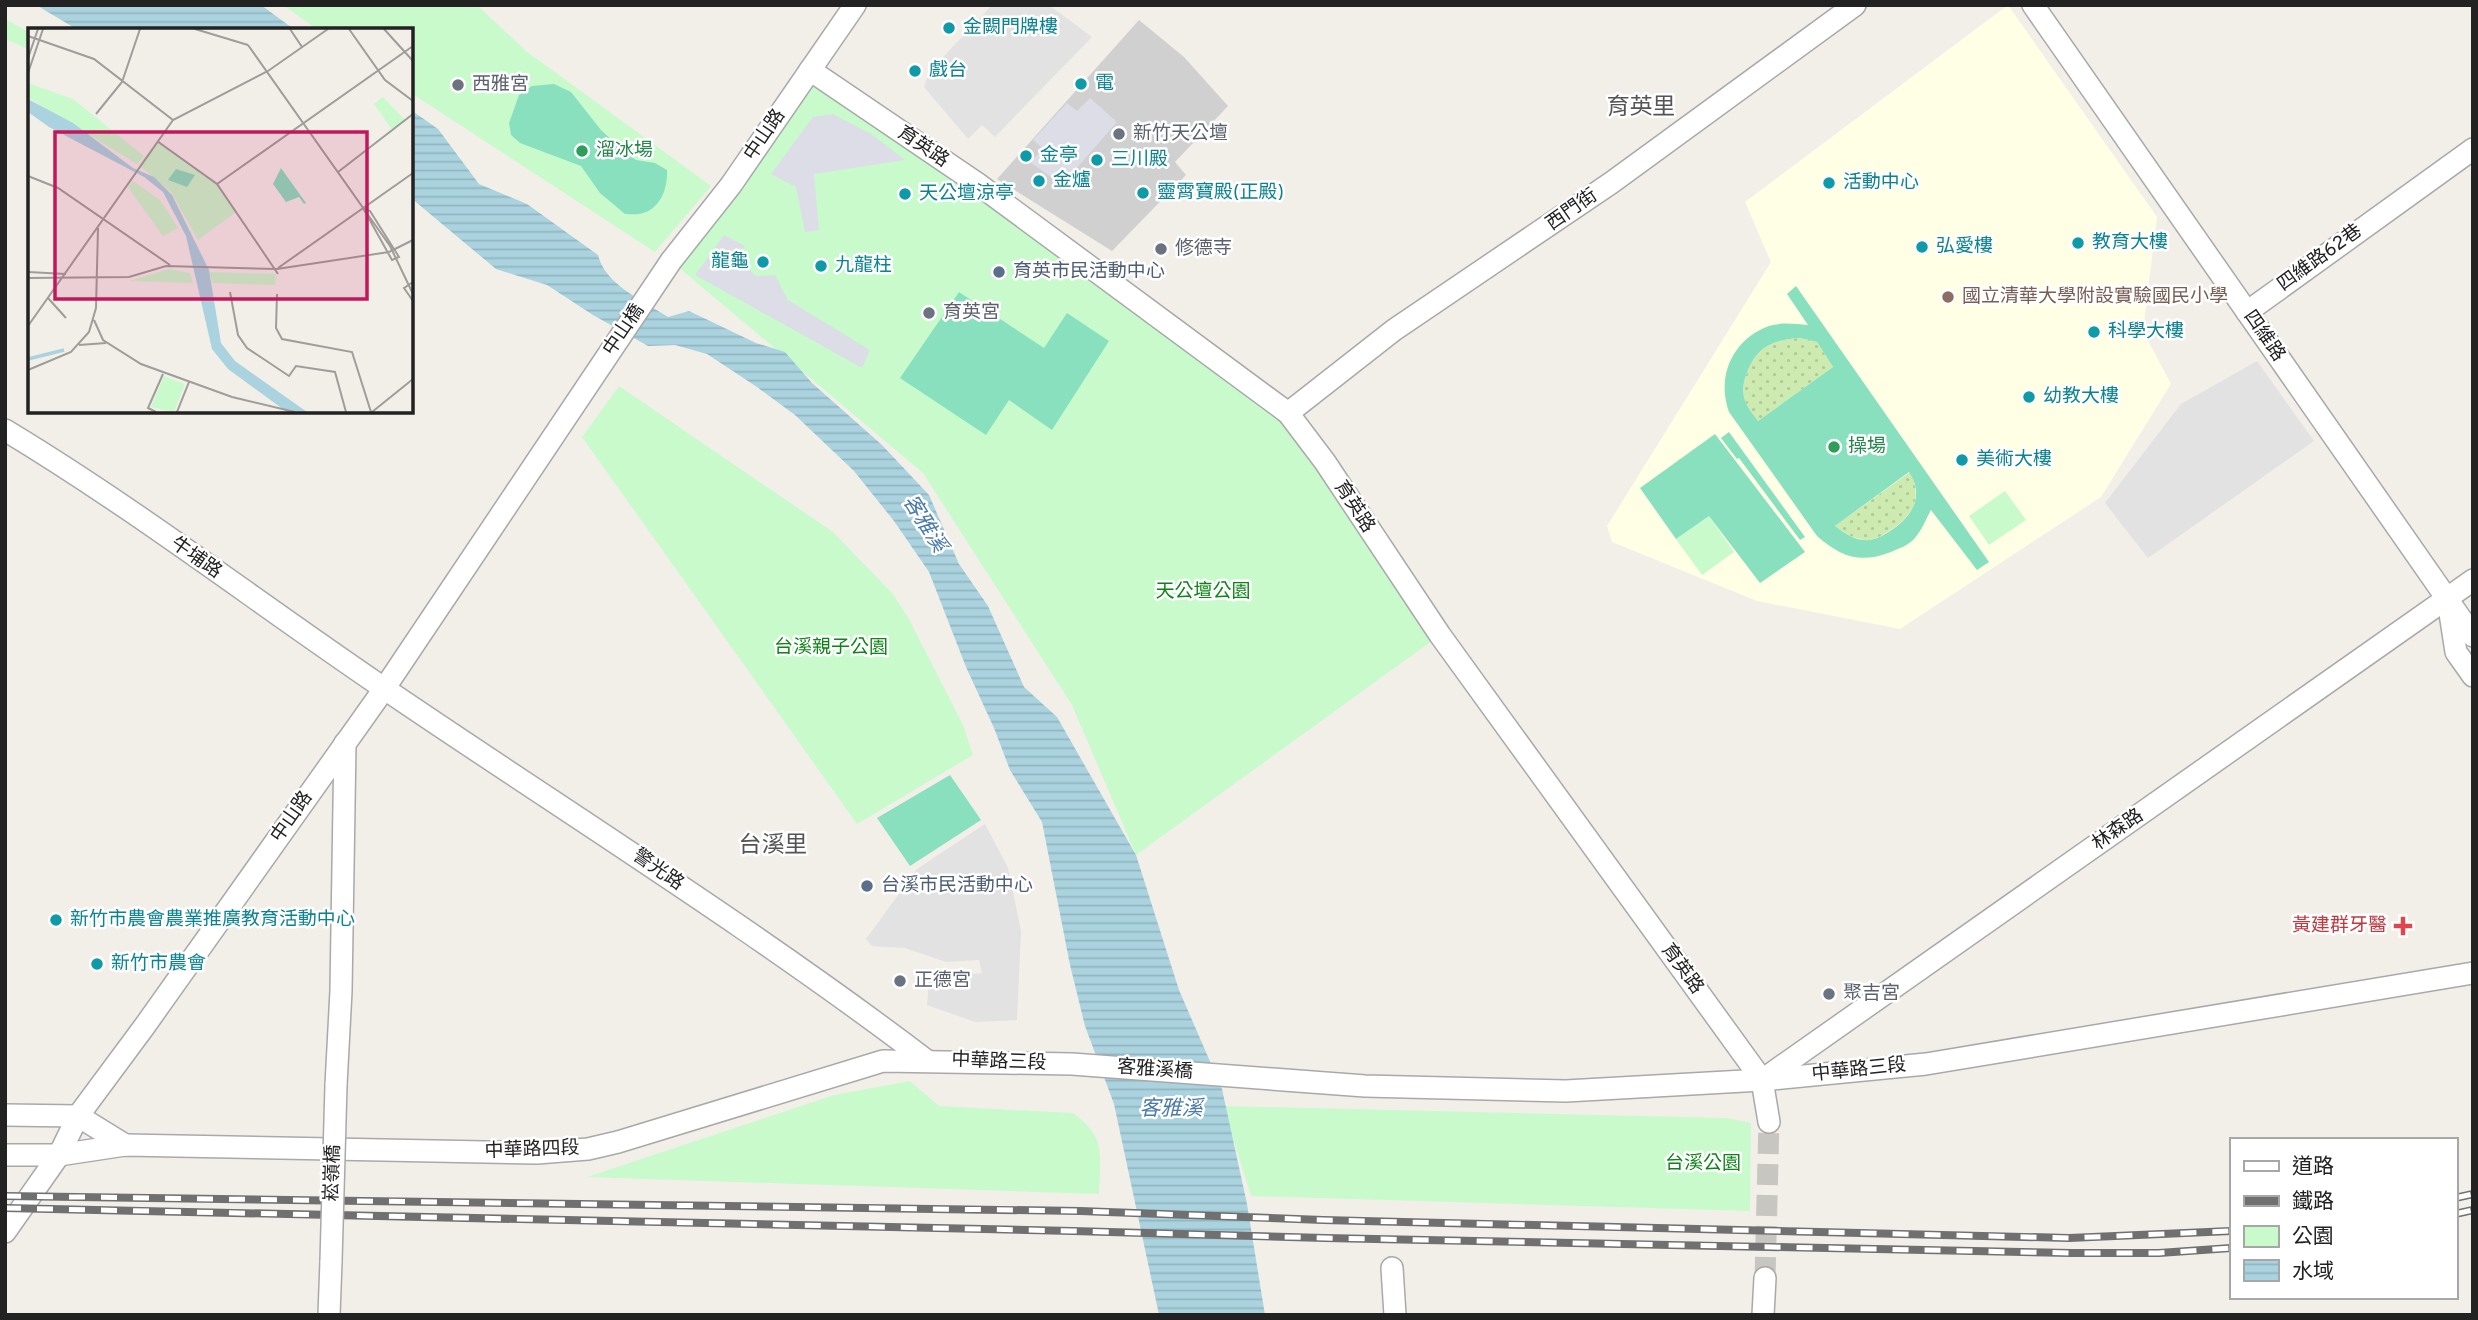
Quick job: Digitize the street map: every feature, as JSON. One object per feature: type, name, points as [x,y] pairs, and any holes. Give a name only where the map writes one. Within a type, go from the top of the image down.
[{"type":"street","name":"中山路","points":[[671,261],[731,185],[855,5]]},
{"type":"street","name":"西門街","points":[[1288,412],[1394,330],[1611,183],[1855,5]]},
{"type":"street","name":"四維路","points":[[2033,5],[2473,636]]},
{"type":"street","name":"育英路","points":[[810,70],[978,184],[1288,412],[1325,462],[1440,635],[1762,1080]]},
{"type":"street","name":"四維路62巷","points":[[2247,312],[2393,204],[2473,149]]},
{"type":"street","name":"中山橋","points":[[578,399],[671,261]]},
{"type":"street","name":"中山路","points":[[5,1232],[59,1155],[78,1116],[384,689],[578,399]]},
{"type":"street","name":"牛埔路","points":[[5,430],[178,545],[384,689]]},
{"type":"street","name":"林森路","points":[[1762,1080],[2473,580]]},
{"type":"street","name":"四維路","points":[[2447,598],[2473,611]]},
{"type":"street","name":"四維路","points":[[2447,598],[2456,652],[2473,676]]},
{"type":"street","name":"警光路","points":[[384,689],[764,943],[858,1008],[926,1060]]},
{"type":"street","name":"崧嶺橋","points":[[328,1315],[341,978],[345,743]]},
{"type":"street","name":"中華路三段","points":[[1238,1076],[1365,1086],[1566,1091],[1762,1080],[1926,1064],[2473,974]]},
{"type":"street","points":[[1830,1033],[1824,1046],[1823,1057],[1830,1065],[1855,1070]]},
{"type":"street","name":"中華路三段","points":[[926,1060],[1072,1064]]},
{"type":"street","name":"中華路四段","points":[[5,1155],[59,1155],[125,1145],[537,1153],[588,1149],[883,1061],[926,1060]]},
{"type":"street","name":"客雅溪橋","points":[[1072,1064],[1238,1076]]},
{"type":"street","points":[[1762,1080],[1769,1122]]},
{"type":"street","points":[[5,1115],[78,1116],[125,1145]]},
{"type":"street","points":[[1392,1268],[1395,1315]]},
{"type":"street","points":[[1763,1315],[1765,1278]]},
{"type":"shaded area","points":[[992,5],[1049,5],[1092,37],[995,137],[982,125],[968,139],[924,87],[929,72]]},
{"type":"shaded area","name":"國立清華大學附設實驗國民小學","points":[[2008,5],[2157,217],[2143,331],[2171,384],[2101,497],[1900,629],[1757,601],[1612,542],[1607,526],[1771,262],[1745,202]]},
{"type":"shaded area","name":"新竹天公壇","points":[[1139,20],[1184,57],[1228,106],[1175,162],[1186,175],[1112,251],[997,179]]},
{"type":"shaded area","points":[[1090,98],[1117,122],[1062,185],[1030,162],[1043,149],[1033,140],[1067,103],[1077,111]]},
{"type":"shaded area","points":[[833,114],[873,135],[905,160],[814,174],[819,230],[805,232],[796,187],[771,174],[813,117]]},
{"type":"shaded area","points":[[724,235],[745,246],[735,257],[756,276],[775,275],[788,300],[870,350],[862,368],[695,275]]},
{"type":"shaded area","points":[[2257,361],[2314,441],[2148,558],[2105,503],[2181,404]]},
{"type":"shaded area","points":[[985,824],[1008,868],[1021,931],[1017,1020],[975,1022],[927,1005],[929,979],[982,973],[979,960],[946,962],[905,948],[872,946],[866,939],[917,869]]},
{"type":"green space","points":[[283,5],[477,5],[526,51],[711,186],[655,252],[413,94],[413,28],[315,28]]},
{"type":"green space","points":[[5,19],[28,32],[28,49],[5,39]]},
{"type":"green space","name":"天公壇公園","points":[[810,70],[1288,413],[1440,635],[1136,855],[1072,705],[923,473],[671,261]]},
{"type":"green space","name":"溜冰場","points":[[554,84],[571,92],[601,130],[636,160],[655,163],[667,170],[665,190],[654,207],[641,214],[625,214],[600,193],[581,166],[520,143],[511,135],[509,123],[519,95],[532,86]]},
{"type":"green space","points":[[1796,286],[1989,562],[1977,570],[1931,510],[1913,540],[1880,556],[1851,556],[1834,549],[1817,536],[1729,412],[1726,399],[1726,372],[1737,349],[1746,340],[1769,326],[1808,325],[1787,294]],"holes":[[[1800,338],[1817,342],[1833,367],[1758,421],[1746,404],[1743,393],[1744,380],[1752,362],[1768,346],[1782,340]],[[1909,472],[1914,481],[1916,498],[1910,513],[1898,525],[1881,536],[1868,540],[1852,537],[1835,526]]]},
{"type":"green space","points":[[959,292],[1044,348],[1067,313],[1109,341],[1052,430],[1009,400],[986,435],[900,378]]},
{"type":"green space","points":[[1800,338],[1817,342],[1833,367],[1758,421],[1746,404],[1743,393],[1744,380],[1752,362],[1768,346],[1782,340]]},
{"type":"green space","name":"台溪親子公園","points":[[619,386],[833,532],[893,594],[910,621],[963,725],[973,755],[857,824],[582,437]]},
{"type":"green space","points":[[1729,432],[1805,537],[1800,540],[1721,438]]},
{"type":"green space","points":[[1715,434],[1805,552],[1760,583],[1709,516],[1676,539],[1640,488]]},
{"type":"green space","points":[[1910,472],[1916,490],[1915,498],[1910,513],[1897,525],[1868,540],[1852,537],[1835,526]]},
{"type":"green space","points":[[2005,491],[2026,520],[1989,545],[1969,516]]},
{"type":"green space","points":[[1709,516],[1734,552],[1702,575],[1676,539]]},
{"type":"green space","points":[[950,775],[981,820],[910,866],[877,818]]},
{"type":"green space","points":[[910,1081],[939,1106],[1073,1113],[1092,1131],[1099,1148],[1099,1194],[587,1177],[834,1095]]},
{"type":"green space","name":"台溪公園","points":[[1223,1106],[1727,1118],[1751,1123],[1750,1211],[1251,1196]]},
{"type":"water","points":[[36,5],[261,5],[292,28],[75,28]]},
{"type":"water","name":"客雅溪","points":[[413,111],[438,129],[479,184],[527,204],[598,255],[602,266],[617,284],[637,298],[668,317],[689,311],[756,343],[785,352],[812,383],[882,445],[929,495],[959,564],[988,606],[1024,687],[1057,717],[1136,855],[1179,990],[1222,1089],[1247,1204],[1265,1315],[1159,1315],[1114,1104],[1085,1026],[1070,965],[1042,822],[1010,770],[929,572],[894,521],[854,471],[795,415],[707,354],[675,345],[648,346],[547,285],[496,269],[413,200]]},
{"type":"tunnel","points":[[1765,1278],[1769,1122]]},
{"type":"railway","points":[[2457,1198],[2473,1194]]},
{"type":"railway","points":[[5,1196],[1080,1211],[1323,1220],[2069,1238],[2230,1231]]},
{"type":"railway","points":[[5,1208],[2072,1253],[2159,1253],[2230,1248]]},
{"type":"railway","points":[[2457,1214],[2473,1210]]},
{"type":"place","name":"金闕門牌樓","points":[[949,28]]},
{"type":"place","name":"戲台","points":[[915,71]]},
{"type":"place","name":"電","points":[[1081,84]]},
{"type":"place","name":"西雅宮","points":[[458,85]]},
{"type":"place","name":"新竹天公壇","points":[[1119,134]]},
{"type":"place","name":"溜冰場","points":[[582,151]]},
{"type":"place","name":"金亭","points":[[1026,156]]},
{"type":"place","name":"三川殿","points":[[1097,160]]},
{"type":"place","name":"金爐","points":[[1039,181]]},
{"type":"place","name":"活動中心","points":[[1829,183]]},
{"type":"place","name":"靈霄寶殿(正殿)","points":[[1143,193]]},
{"type":"place","name":"天公壇涼亭","points":[[905,194]]},
{"type":"place","name":"教育大樓","points":[[2078,243]]},
{"type":"place","name":"弘愛樓","points":[[1922,247]]},
{"type":"place","name":"修德寺","points":[[1161,249]]},
{"type":"place","name":"龍龜","points":[[763,262]]},
{"type":"place","name":"九龍柱","points":[[821,266]]},
{"type":"place","name":"育英市民活動中心","points":[[999,272]]},
{"type":"place","name":"國立清華大學附設實驗國民小學","points":[[1948,297]]},
{"type":"place","name":"育英宮","points":[[929,313]]},
{"type":"place","name":"科學大樓","points":[[2094,332]]},
{"type":"place","name":"幼教大樓","points":[[2029,397]]},
{"type":"place","name":"操場","points":[[1834,447]]},
{"type":"place","name":"美術大樓","points":[[1962,460]]},
{"type":"place","name":"台溪市民活動中心","points":[[867,886]]},
{"type":"place","name":"新竹市農會農業推廣教育活動中心","points":[[56,920]]},
{"type":"place","name":"黃建群牙醫","points":[[2403,926]]},
{"type":"place","name":"新竹市農會","points":[[97,964]]},
{"type":"place","name":"正德宮","points":[[900,981]]},
{"type":"place","name":"聚吉宮","points":[[1829,994]]},
{"type":"district","name":"育英里","points":[[1641,108]]},
{"type":"district","name":"台溪里","points":[[773,846]]}]
